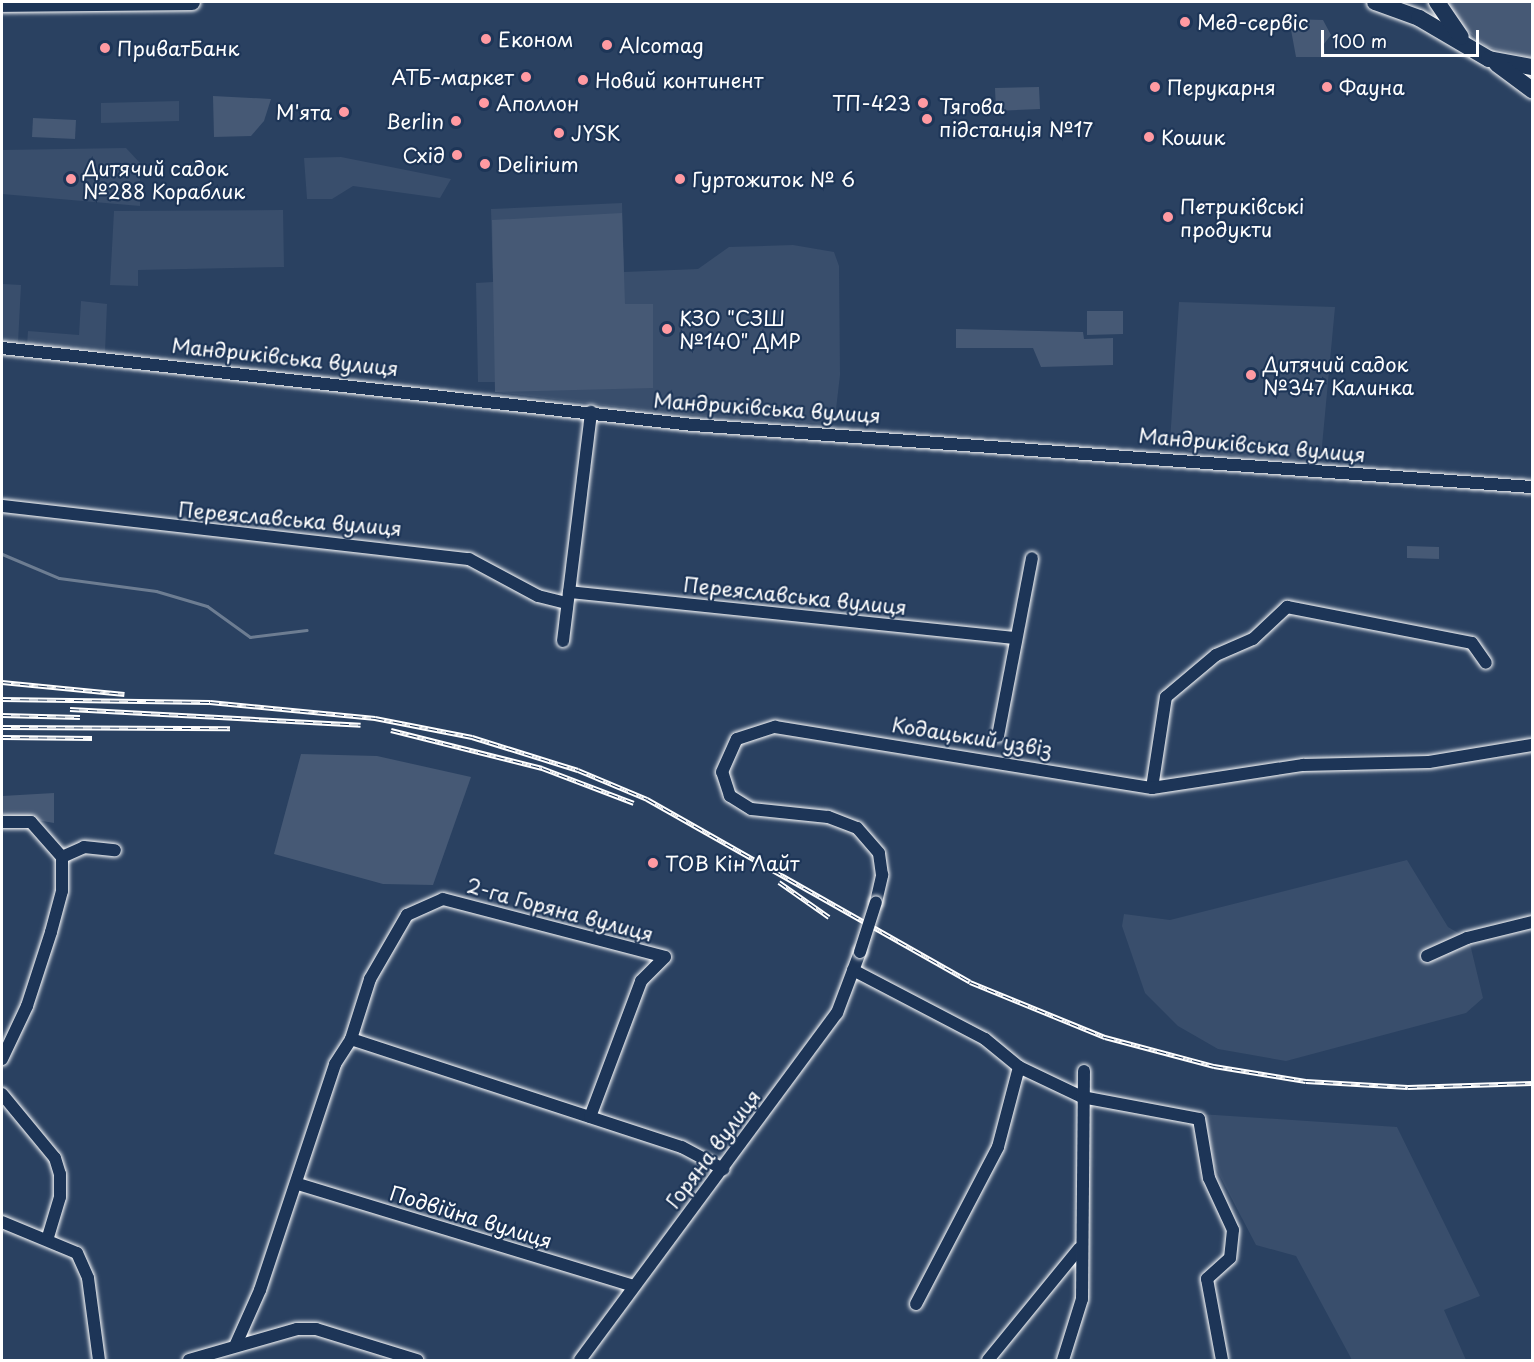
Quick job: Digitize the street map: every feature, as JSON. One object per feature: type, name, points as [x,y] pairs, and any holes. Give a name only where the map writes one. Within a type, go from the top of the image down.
[{"type":"main road","points":[[2,4],[192,2]]},
{"type":"main road","points":[[1375,2],[1465,42],[1533,90]]},
{"type":"main road","points":[[1437,2],[1465,42]]},
{"type":"main road","points":[[1489,58],[1533,67]]},
{"type":"street","name":"Мандриківська вулиця","points":[[2,348],[693,425],[1533,487]]},
{"type":"street","points":[[563,641],[591,412]]},
{"type":"street","name":"Переяславська вулиця","points":[[2,506],[469,559],[538,596],[1016,638]]},
{"type":"street","points":[[998,736],[1032,558]]},
{"type":"street","points":[[1152,788],[1166,697],[1216,655],[1253,639],[1287,607],[1472,643],[1486,663]]},
{"type":"street","name":"Кодацький узвіз","points":[[860,952],[876,902],[881,864],[867,835],[828,817],[751,809],[730,796],[723,760],[737,739],[776,727],[1152,788],[1303,765],[1429,762],[1533,745]]},
{"type":"street","points":[[2,822],[31,822],[62,857],[62,891],[51,932],[27,1006],[2,1059]]},
{"type":"street","points":[[62,857],[84,847],[116,850]]},
{"type":"street","name":"2-га Горяна вулиця","points":[[236,1344],[298,1184],[335,1064],[351,1039],[394,930],[424,904],[443,899],[665,957],[641,981],[590,1117]]},
{"type":"street","points":[[1427,956],[1467,938],[1533,922]]},
{"type":"street","name":"Горяна вулиця","points":[[580,1360],[837,1013],[860,952]]},
{"type":"street","points":[[853,970],[985,1039],[1019,1067],[1082,1097],[1199,1119],[1209,1178],[1233,1230],[1230,1258],[1207,1279],[1222,1360]]},
{"type":"street","points":[[351,1039],[682,1147],[723,1169]]},
{"type":"street","points":[[916,1304],[949,1250],[998,1147],[1019,1067]]},
{"type":"street","points":[[1063,1360],[1082,1299],[1079,1249],[1084,1071]]},
{"type":"street","points":[[2,1094],[55,1158],[60,1174],[60,1197],[48,1237]]},
{"type":"street","name":"Подвійна вулиця","points":[[298,1184],[633,1286]]},
{"type":"street","points":[[2,1222],[67,1245],[85,1265],[99,1360]]},
{"type":"street","points":[[988,1360],[1079,1249]]},
{"type":"street","points":[[189,1360],[236,1344],[316,1329],[417,1360]]},
{"type":"shaded area","points":[[1446,2],[1532,2],[1532,58],[1487,47],[1459,24]]},
{"type":"shaded area","points":[[1289,19],[1323,20],[1331,35],[1324,44],[1325,57],[1296,57]]},
{"type":"shaded area","points":[[1039,87],[1040,109],[996,111],[995,88]]},
{"type":"shaded area","points":[[213,96],[271,99],[264,121],[251,136],[214,137]]},
{"type":"shaded area","points":[[179,101],[179,121],[101,123],[101,103]]},
{"type":"shaded area","points":[[33,118],[76,120],[75,139],[32,137]]},
{"type":"shaded area","name":"Дитячий садок №288 Кораблик","points":[[126,148],[140,163],[140,206],[2,194],[2,150]]},
{"type":"shaded area","points":[[341,157],[451,179],[440,198],[353,186],[332,199],[307,199],[304,158]]},
{"type":"shaded area","name":"КЗО \"СЗШ №140\" ДМР","points":[[622,203],[624,272],[698,269],[729,247],[793,245],[834,252],[839,266],[840,375],[835,418],[823,424],[677,414],[495,392],[495,382],[478,382],[476,283],[493,282],[491,209]]},
{"type":"shaded area","points":[[283,210],[284,267],[138,270],[138,286],[110,285],[114,211]]},
{"type":"shaded area","points":[[622,213],[625,304],[653,304],[653,388],[495,392],[492,220]]},
{"type":"shaded area","points":[[3,284],[21,285],[18,343],[2,342]]},
{"type":"shaded area","points":[[81,301],[107,304],[105,353],[27,345],[28,331],[79,335]]},
{"type":"shaded area","name":"Дитячий садок №347 Калинка","points":[[1179,302],[1335,307],[1321,457],[1289,461],[1189,451],[1170,442]]},
{"type":"shaded area","points":[[1087,311],[1123,311],[1123,334],[1087,335]]},
{"type":"shaded area","points":[[956,329],[1083,332],[1084,339],[1113,338],[1113,365],[1041,367],[1033,348],[956,348]]},
{"type":"shaded area","points":[[1407,546],[1439,547],[1439,559],[1407,558]]},
{"type":"shaded area","points":[[301,754],[377,756],[471,777],[433,885],[383,884],[274,854]]},
{"type":"shaded area","points":[[54,793],[54,823],[2,814],[2,796]]},
{"type":"shaded area","points":[[1407,860],[1448,927],[1467,938],[1471,948],[1483,998],[1466,1013],[1286,1061],[1218,1049],[1178,1026],[1145,993],[1122,926],[1124,914],[1170,920]]},
{"type":"shaded area","points":[[1200,1114],[1397,1127],[1480,1296],[1444,1310],[1466,1360],[1352,1360],[1296,1256],[1256,1245],[1210,1157]]},
{"type":"waterway","points":[[2,554],[59,578],[156,591],[207,606],[250,637],[307,630]]},
{"type":"railway","points":[[2,682],[124,694]]},
{"type":"railway","points":[[2,699],[210,702],[375,718],[472,737],[578,770],[647,799],[970,982],[1105,1037],[1214,1066],[1306,1081],[1408,1087],[1532,1083]]},
{"type":"railway","points":[[70,709],[361,725]]},
{"type":"railway","points":[[2,715],[80,717]]},
{"type":"railway","points":[[2,727],[230,728]]},
{"type":"railway","points":[[391,730],[542,768],[634,803]]},
{"type":"railway","points":[[2,737],[92,738]]},
{"type":"railway","points":[[779,882],[829,917]]},
{"type":"place","name":"Мед-сервіс","points":[[1185,22]]},
{"type":"place","name":"Економ","points":[[486,39]]},
{"type":"place","name":"Alcomag","points":[[607,45]]},
{"type":"place","name":"ПриватБанк","points":[[105,48]]},
{"type":"place","name":"АТБ-маркет","points":[[526,77]]},
{"type":"place","name":"Новий континент","points":[[583,80]]},
{"type":"place","name":"Перукарня","points":[[1155,87]]},
{"type":"place","name":"Фауна","points":[[1327,87]]},
{"type":"place","name":"Аполлон","points":[[484,103]]},
{"type":"place","name":"ТП-423","points":[[923,103]]},
{"type":"place","name":"М'ята","points":[[344,112]]},
{"type":"place","name":"Тягова пiдстанцiя №17","points":[[927,119]]},
{"type":"place","name":"Berlin","points":[[456,121]]},
{"type":"place","name":"JYSK","points":[[559,133]]},
{"type":"place","name":"Кошик","points":[[1149,137]]},
{"type":"place","name":"Схід","points":[[457,155]]},
{"type":"place","name":"Delirium","points":[[485,164]]},
{"type":"place","name":"Дитячий садок №288 Кораблик","points":[[71,179]]},
{"type":"place","name":"Гуртожиток № 6","points":[[680,179]]},
{"type":"place","name":"Петриківські продукти","points":[[1168,217]]},
{"type":"place","name":"КЗО \"СЗШ №140\" ДМР","points":[[667,329]]},
{"type":"place","name":"Дитячий садок №347 Калинка","points":[[1251,375]]},
{"type":"place","name":"ТОВ Кін Лайт","points":[[653,863]]}]
